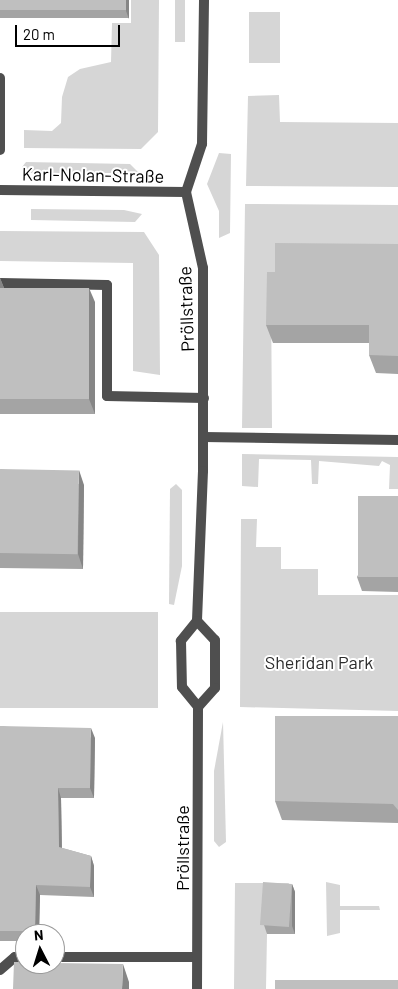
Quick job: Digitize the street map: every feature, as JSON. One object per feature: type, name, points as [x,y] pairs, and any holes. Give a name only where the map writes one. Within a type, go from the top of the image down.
[{"type":"street","points":[[186,192],[202,144],[204,0]]},
{"type":"street","points":[[0,78],[0,150]]},
{"type":"street","name":"Karl-Nolan-Straße","points":[[0,190],[186,192]]},
{"type":"street","name":"Pröllstraße","points":[[186,192],[203,268],[204,437],[197,621]]},
{"type":"street","points":[[0,283],[107,285],[106,396],[204,398]]},
{"type":"street","points":[[204,437],[398,440]]},
{"type":"street","points":[[197,621],[215,640],[214,688],[198,707],[182,687],[181,642],[197,621]]},
{"type":"street","name":"Pröllstraße","points":[[196,989],[198,707]]},
{"type":"street","points":[[65,957],[197,956]]},
{"type":"street","points":[[0,970],[15,957]]},
{"type":"green space","points":[[131,0],[159,0],[158,132],[141,149],[24,148],[24,130],[52,131],[61,123],[62,97],[68,77],[80,69],[111,62],[112,23],[131,23]]},
{"type":"green space","points":[[175,0],[185,0],[185,42],[175,42]]},
{"type":"green space","points":[[249,12],[280,12],[280,63],[249,63]]},
{"type":"green space","points":[[279,95],[280,122],[398,123],[398,187],[246,186],[248,96]]},
{"type":"green space","points":[[219,153],[231,154],[230,233],[219,238],[219,211],[207,184]]},
{"type":"green space","points":[[26,162],[130,164],[139,173],[26,173],[22,167]]},
{"type":"green space","points":[[245,204],[398,205],[398,260],[271,288],[272,428],[242,428]]},
{"type":"green space","points":[[31,209],[124,210],[142,214],[135,222],[31,220]]},
{"type":"green space","points":[[0,231],[144,232],[159,255],[160,375],[133,371],[133,263],[0,261]]},
{"type":"green space","points":[[242,454],[398,457],[398,489],[389,489],[390,465],[382,461],[379,466],[319,461],[318,484],[312,484],[311,460],[259,459],[258,487],[242,486]]},
{"type":"green space","points":[[176,484],[182,490],[182,566],[174,605],[169,604],[170,489]]},
{"type":"green space","name":"Sheridan Park","points":[[241,519],[257,519],[256,547],[281,547],[281,569],[318,569],[318,595],[398,595],[398,711],[240,707]]},
{"type":"green space","points":[[0,612],[158,612],[158,708],[0,708]]},
{"type":"green space","points":[[223,722],[226,842],[219,847],[214,841],[214,771]]},
{"type":"green space","points":[[326,882],[340,885],[340,906],[379,906],[380,910],[340,910],[340,933],[327,936]]},
{"type":"green space","points":[[235,883],[289,883],[267,934],[266,989],[234,989]]},
{"type":"building","points":[[0,0],[126,0],[126,10],[0,10]]},
{"type":"building","points":[[275,243],[398,244],[398,356],[369,355],[369,325],[266,325],[267,272],[275,272]]},
{"type":"building","points":[[0,288],[89,288],[89,399],[0,399]]},
{"type":"building","points":[[0,469],[79,470],[78,554],[0,553]]},
{"type":"building","points":[[358,496],[398,496],[398,577],[358,577]]},
{"type":"building","points":[[275,716],[398,716],[398,810],[393,804],[275,801]]},
{"type":"building","points":[[0,726],[91,728],[90,788],[58,788],[59,847],[91,856],[90,887],[36,885],[35,924],[15,924],[15,931],[0,931]]},
{"type":"building","points":[[263,882],[292,884],[289,927],[260,925]]},
{"type":"building","points":[[14,962],[15,974],[65,974],[65,963],[123,964],[122,989],[13,989]]},
{"type":"building","points":[[275,980],[398,980],[398,989],[275,989]]}]
